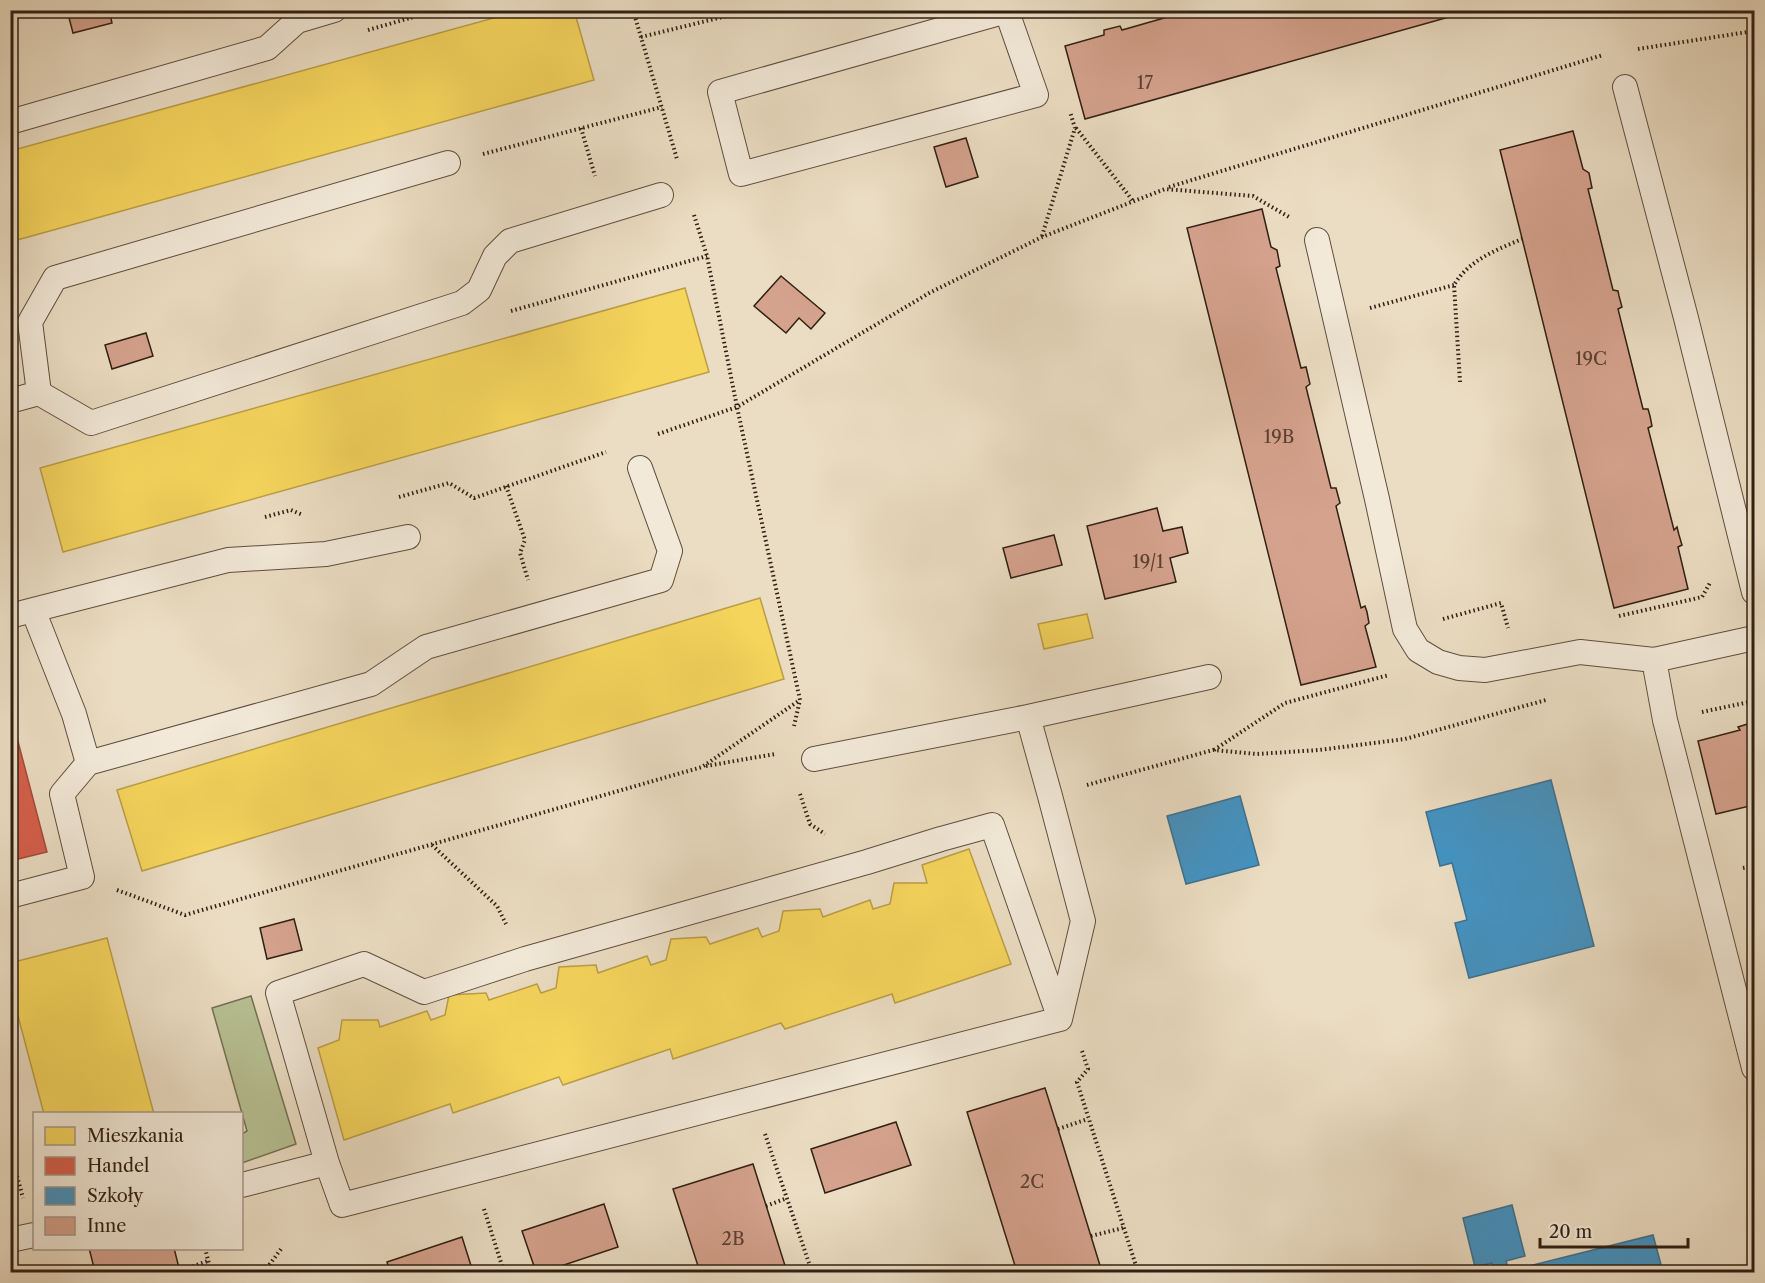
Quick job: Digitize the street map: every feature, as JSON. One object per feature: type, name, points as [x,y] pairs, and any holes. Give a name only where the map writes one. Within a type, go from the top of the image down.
[{"type":"lane","points":[[10,122],[267,48],[297,21],[334,10]]},
{"type":"lane","points":[[1010,11],[1036,95],[741,174],[720,93],[1010,11]]},
{"type":"lane","points":[[1625,87],[1755,592]]},
{"type":"lane","points":[[39,393],[30,322],[55,278],[448,163]]},
{"type":"lane","points":[[10,401],[39,393],[91,423],[462,303],[479,290],[495,256],[510,241],[661,195]]},
{"type":"lane","points":[[1317,240],[1405,629],[1418,650],[1438,662],[1459,668],[1485,670],[1580,652],[1654,660],[1755,638]]},
{"type":"lane","points":[[10,896],[82,877],[62,794],[88,763],[371,684],[426,646],[661,580],[670,551],[640,468]]},
{"type":"lane","points":[[88,763],[74,714],[22,613],[228,560],[326,554],[408,537]]},
{"type":"lane","points":[[1654,660],[1665,720],[1755,1068]]},
{"type":"lane","points":[[814,759],[1028,717],[1209,676]]},
{"type":"lane","points":[[1028,717],[1083,921],[1060,1018]]},
{"type":"lane","points":[[992,825],[1060,1018],[342,1205],[327,1163],[278,993],[364,964],[424,992],[525,959],[992,825]]},
{"type":"lane","points":[[243,1185],[327,1163]]},
{"type":"lane","points":[[10,1240],[33,1234]]},
{"type":"path","points":[[408,10],[410,18],[435,10]]},
{"type":"path","points":[[641,38],[751,10]]},
{"type":"path","points":[[1632,50],[1755,31]]},
{"type":"path","points":[[792,731],[800,700],[737,407],[931,292],[1042,237],[1165,189],[1587,59],[1610,54]]},
{"type":"path","points":[[448,163],[662,107]]},
{"type":"path","points":[[581,128],[606,212]]},
{"type":"path","points":[[1075,128],[1133,201]]},
{"type":"path","points":[[1165,189],[1253,196],[1293,220],[1317,240]]},
{"type":"path","points":[[1460,382],[1454,285],[1461,274],[1490,253],[1522,239]]},
{"type":"path","points":[[462,303],[484,319],[707,256]]},
{"type":"path","points":[[1335,317],[1454,285]]},
{"type":"path","points":[[506,486],[525,540],[520,553],[537,615]]},
{"type":"path","points":[[1610,618],[1702,597],[1713,575]]},
{"type":"path","points":[[1405,629],[1501,603],[1517,664]]},
{"type":"path","points":[[1050,796],[1214,750],[1285,702],[1438,662]]},
{"type":"path","points":[[1214,750],[1257,754],[1319,750],[1405,739],[1551,699]]},
{"type":"path","points":[[702,767],[800,700]]},
{"type":"path","points":[[1665,720],[1755,701]]},
{"type":"path","points":[[82,877],[185,915],[702,767],[777,754]]},
{"type":"path","points":[[800,793],[810,824],[867,862]]},
{"type":"path","points":[[432,844],[497,906],[525,959]]},
{"type":"path","points":[[1060,1018],[1073,1027],[1088,1069],[1077,1082],[1138,1272]]},
{"type":"path","points":[[753,1098],[812,1272]]},
{"type":"path","points":[[1058,1129],[1088,1119]]},
{"type":"path","points":[[766,1206],[787,1198]]},
{"type":"path","points":[[1091,1236],[1123,1228]]},
{"type":"path","points":[[495,1244],[504,1272]]},
{"type":"path","points":[[264,1272],[281,1249]]},
{"type":"path","points":[[205,1250],[211,1272]]},
{"type":"path","points":[[180,1271],[208,1261]]},
{"type":"green space","points":[[251,996],[296,1144],[243,1163],[243,1133],[247,1131],[212,1008]]},
{"type":"building: Mieszkania","points":[[523,10],[574,10],[594,80],[10,242],[10,151]]},
{"type":"building: Mieszkania","points":[[685,288],[709,372],[63,552],[40,468]]},
{"type":"building: Mieszkania","points":[[760,598],[784,679],[142,871],[117,790]]},
{"type":"building: Mieszkania","points":[[1087,614],[1093,638],[1044,649],[1038,624]]},
{"type":"building: Mieszkania","points":[[969,849],[1011,964],[895,1003],[892,994],[785,1029],[781,1023],[673,1059],[670,1049],[563,1085],[559,1077],[453,1113],[450,1104],[344,1140],[318,1048],[339,1040],[342,1020],[378,1020],[380,1027],[427,1011],[431,1020],[445,1015],[449,995],[486,993],[489,1000],[537,984],[541,993],[556,988],[559,967],[596,965],[598,973],[647,956],[651,965],[666,960],[671,939],[706,937],[710,944],[758,928],[762,937],[779,931],[783,911],[820,909],[823,917],[870,900],[873,909],[890,904],[894,883],[927,883],[922,865]]},
{"type":"building: Mieszkania","points":[[107,938],[153,1112],[43,1112],[10,986],[10,963]]},
{"type":"building: Handel","points":[[10,711],[47,852],[10,861]]},
{"type":"building: Szkoły","points":[[1551,780],[1594,946],[1469,978],[1455,923],[1467,920],[1452,863],[1440,866],[1426,812]]},
{"type":"building: Szkoły","points":[[1240,796],[1259,865],[1186,884],[1167,816]]},
{"type":"building: Szkoły","points":[[1512,1205],[1525,1256],[1506,1261],[1509,1271],[1653,1235],[1663,1272],[1494,1272],[1492,1263],[1475,1267],[1463,1218]]},
{"type":"building: Inne","points":[[67,10],[109,10],[112,23],[73,33]]},
{"type":"building: Inne","points":[[1192,10],[1474,10],[1085,119],[1065,46],[1104,35],[1104,30],[1120,26],[1122,30]]},
{"type":"building: Inne","points":[[1573,131],[1583,169],[1589,173],[1592,188],[1588,189],[1613,290],[1618,291],[1622,307],[1618,309],[1643,409],[1648,409],[1650,416],[1652,426],[1648,428],[1674,530],[1677,527],[1682,545],[1678,547],[1688,589],[1614,608],[1500,150]]},
{"type":"building: Inne","points":[[966,138],[978,177],[946,187],[934,147]]},
{"type":"building: Inne","points":[[1262,209],[1271,247],[1277,250],[1280,266],[1276,268],[1301,368],[1306,367],[1310,384],[1306,387],[1331,488],[1336,488],[1340,503],[1336,506],[1361,608],[1365,606],[1367,612],[1369,623],[1365,626],[1376,667],[1301,685],[1187,228]]},
{"type":"building: Inne","points":[[781,276],[825,313],[811,329],[799,318],[786,333],[754,306]]},
{"type":"building: Inne","points":[[146,333],[153,356],[112,369],[105,345]]},
{"type":"building: Inne","points":[[1157,508],[1163,531],[1182,527],[1188,553],[1170,558],[1176,582],[1105,599],[1087,526]]},
{"type":"building: Inne","points":[[1054,535],[1062,565],[1011,578],[1003,548]]},
{"type":"building: Inne","points":[[1754,722],[1754,805],[1716,814],[1698,741],[1740,730],[1738,727]]},
{"type":"building: Inne","points":[[294,919],[302,950],[267,959],[260,928]]},
{"type":"building: Inne","points":[[1045,1088],[1102,1272],[1017,1272],[967,1112]]},
{"type":"building: Inne","points":[[896,1122],[911,1165],[825,1193],[811,1149]]},
{"type":"building: Inne","points":[[753,1164],[787,1272],[700,1272],[673,1189]]},
{"type":"building: Inne","points":[[604,1204],[618,1247],[543,1272],[536,1272],[522,1231]]},
{"type":"building: Inne","points":[[462,1237],[473,1272],[390,1272],[387,1262]]},
{"type":"building: Inne","points":[[90,1250],[174,1250],[180,1272],[95,1272]]}]
